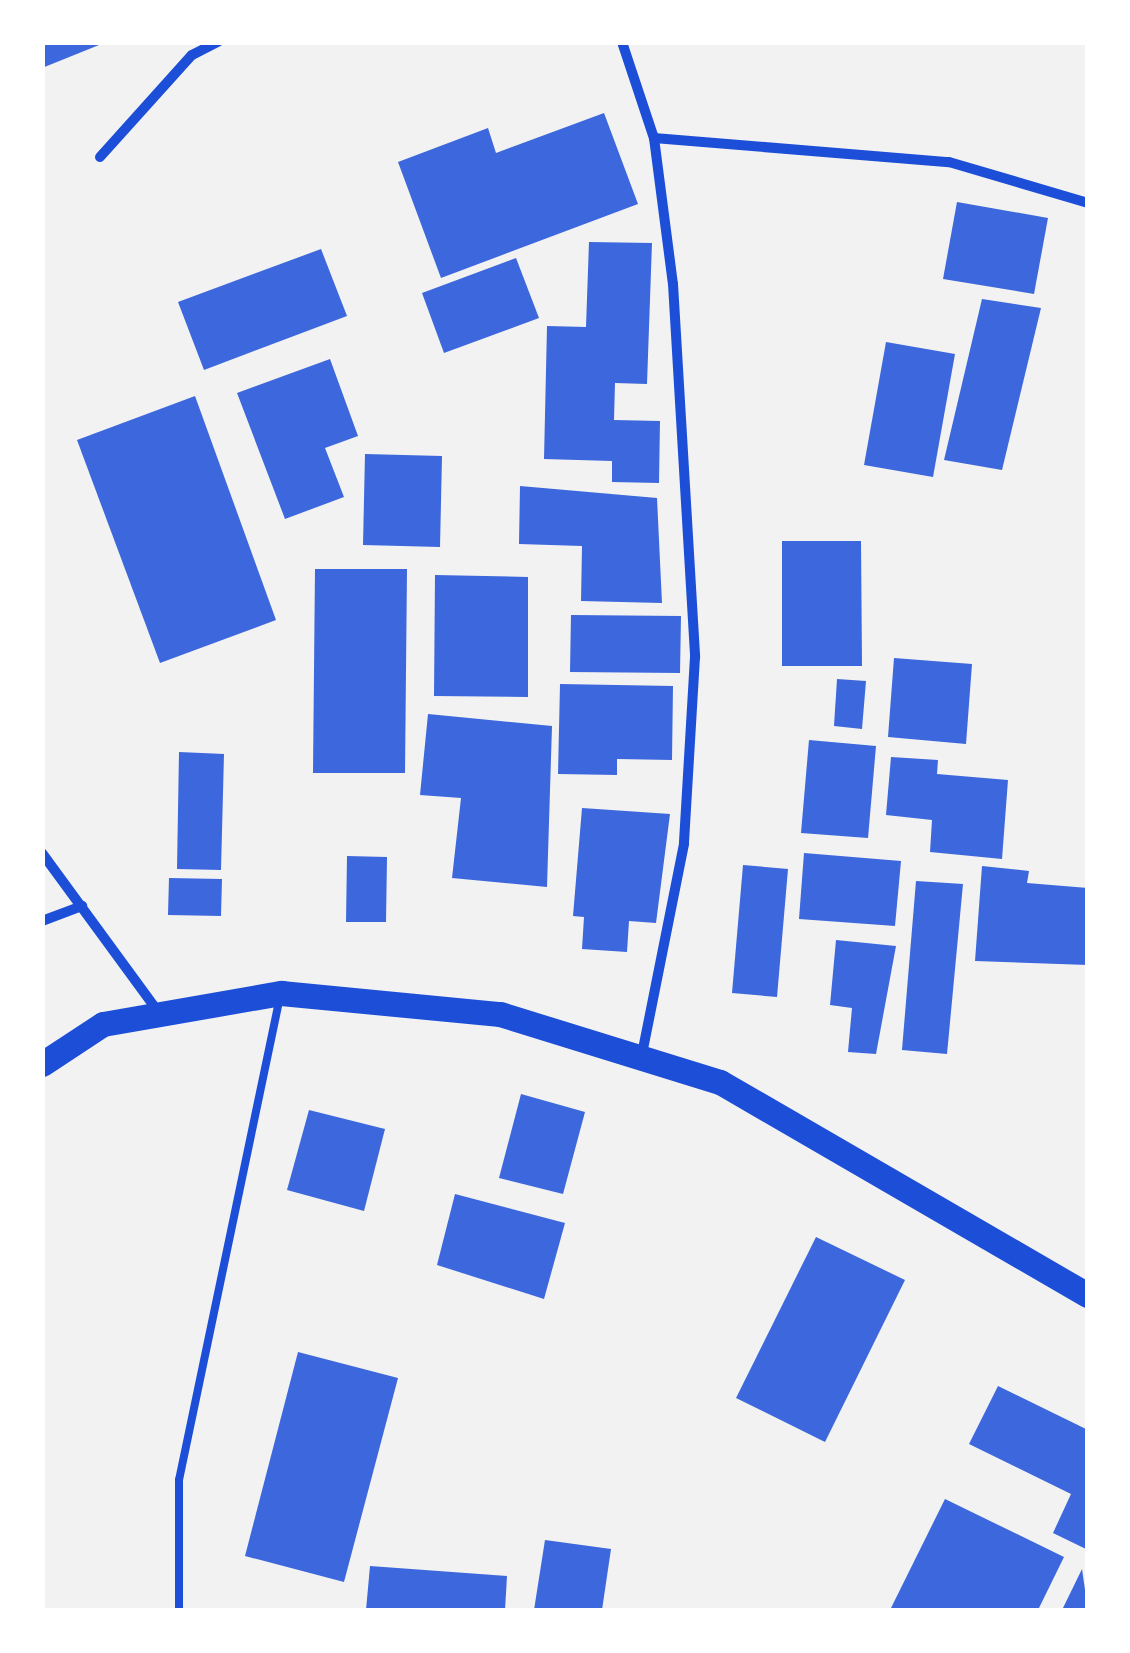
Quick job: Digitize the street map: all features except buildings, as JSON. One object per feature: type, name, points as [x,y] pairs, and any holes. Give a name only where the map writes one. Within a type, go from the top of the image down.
[{"type":"main road","points":[[42,1064],[88,1030],[127,1017],[281,994],[500,1014],[642,1054],[720,1082],[1088,1295]]},
{"type":"street","points":[[100,158],[192,56],[218,42]]},
{"type":"street","points":[[622,42],[654,138],[673,284],[695,657],[684,844],[642,1054]]},
{"type":"street","points":[[654,138],[948,162],[1088,203]]},
{"type":"street","points":[[42,853],[157,1010]]},
{"type":"street","points":[[42,921],[82,906]]},
{"type":"lane","points":[[179,1610],[179,1480],[281,994]]}]
